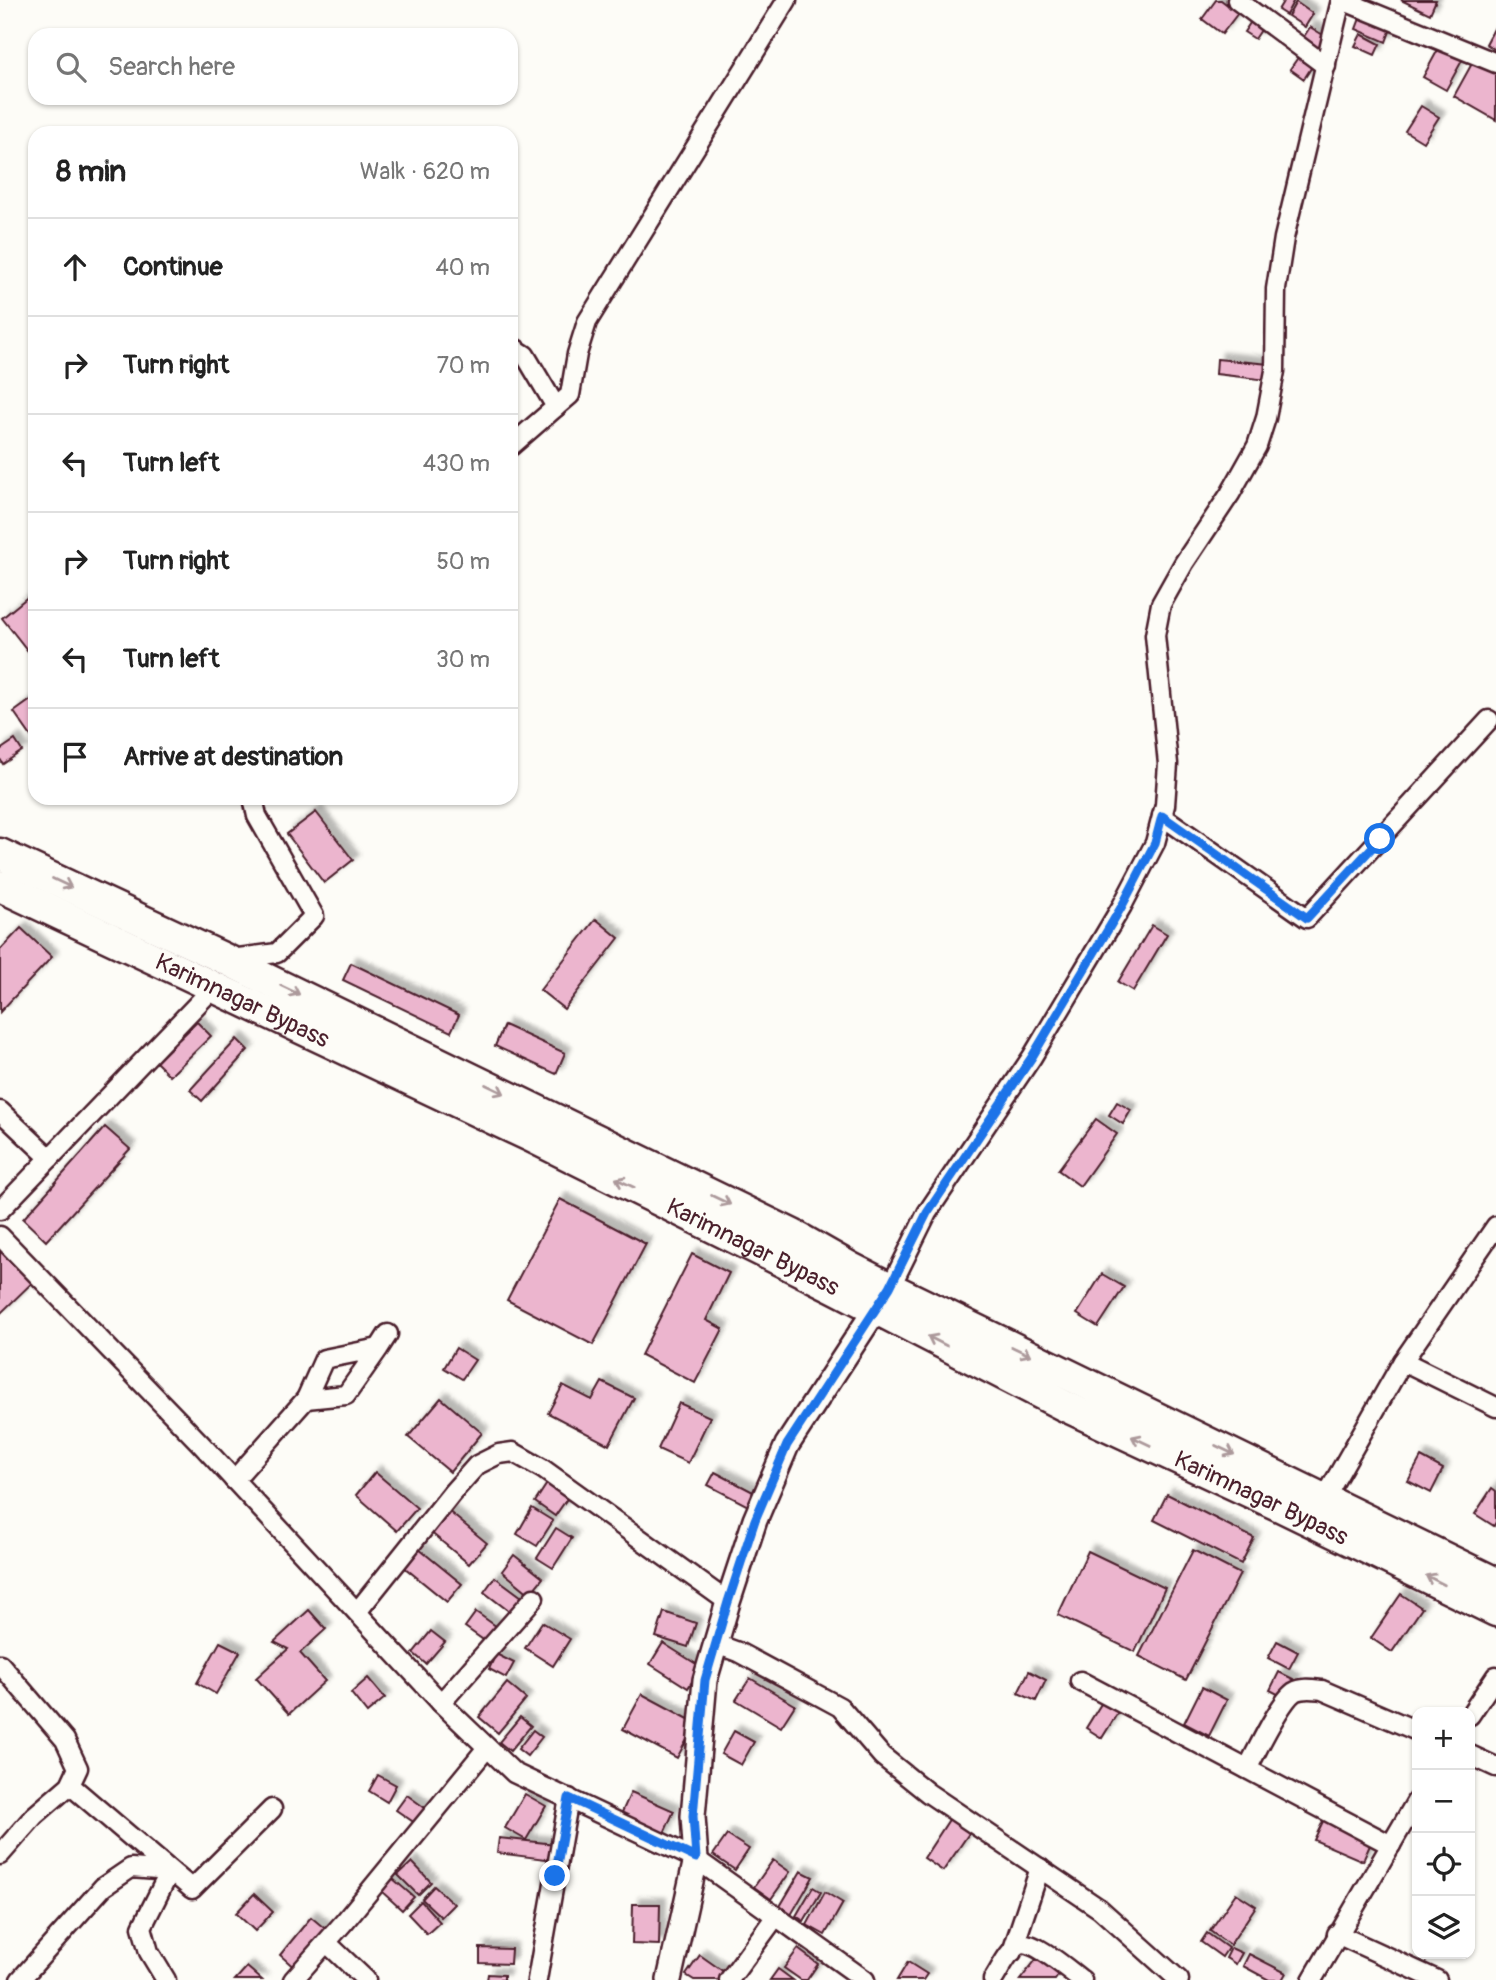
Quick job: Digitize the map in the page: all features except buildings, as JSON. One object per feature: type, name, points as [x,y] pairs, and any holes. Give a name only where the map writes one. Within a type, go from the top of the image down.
[{"type":"highway","name":"Karimnagar Bypass","points":[[0,854],[228,960],[793,1235],[849,1267],[883,1298],[1063,1405],[1496,1611]]},
{"type":"highway","name":"Karimnagar Bypass","points":[[2,893],[41,905],[532,1137],[1325,1498],[1496,1583]]},
{"type":"street","points":[[518,440],[570,395],[577,354],[587,322],[787,0]]},
{"type":"street","points":[[1237,0],[1326,66]]},
{"type":"street","points":[[669,1980],[696,1858],[693,1816],[705,1680],[755,1520],[787,1445],[883,1298],[927,1213],[1032,1057],[1122,906],[1155,843],[1165,805],[1168,764],[1155,635],[1161,604],[1230,494],[1257,446],[1266,418],[1275,371],[1276,289],[1284,238],[1341,0],[1496,63]]},
{"type":"street","points":[[518,350],[525,355],[556,407]]},
{"type":"street","points":[[1162,816],[1307,918],[1489,720]]},
{"type":"street","points":[[228,960],[277,953],[314,916],[257,816],[255,805]]},
{"type":"street","points":[[0,1210],[214,987]]},
{"type":"street","points":[[0,1111],[50,1158]]},
{"type":"street","points":[[1325,1498],[1403,1361],[1496,1226]]},
{"type":"street","points":[[0,1236],[486,1749],[514,1773],[696,1858],[864,1980]]},
{"type":"street","points":[[234,1480],[306,1399],[324,1359],[384,1341],[346,1395],[306,1399]]},
{"type":"street","points":[[1403,1361],[1496,1407]]},
{"type":"street","points":[[357,1612],[477,1465],[499,1454],[513,1452],[543,1469],[728,1602]]},
{"type":"street","points":[[441,1703],[534,1598]]},
{"type":"street","points":[[716,1644],[738,1652],[840,1707],[891,1764],[928,1793],[1100,1909],[1179,1980]]},
{"type":"street","points":[[0,1664],[65,1740],[78,1769],[70,1785],[34,1816],[0,1855]]},
{"type":"street","points":[[1475,1708],[1496,1676]]},
{"type":"street","points":[[1080,1681],[1391,1845]]},
{"type":"street","points":[[1247,1769],[1283,1705],[1295,1692],[1307,1688],[1322,1690],[1412,1729]]},
{"type":"street","points":[[293,1980],[327,1943],[486,1749]]},
{"type":"street","points":[[1475,1757],[1496,1767]]},
{"type":"street","points":[[70,1785],[192,1889],[272,1809]]},
{"type":"street","points":[[537,1980],[569,1798]]},
{"type":"street","points":[[1312,1980],[1412,1809]]},
{"type":"street","points":[[20,1980],[103,1887],[131,1868],[170,1871]]},
{"type":"street","points":[[1012,1952],[1040,1868]]},
{"type":"street","points":[[166,1980],[149,1952],[142,1927],[170,1871]]},
{"type":"street","points":[[729,1980],[776,1916]]},
{"type":"street","points":[[1337,1934],[1437,1980]]},
{"type":"street","points":[[327,1943],[366,1980]]},
{"type":"street","points":[[993,1980],[1012,1952],[1020,1945],[1031,1944],[1082,1980]]},
{"type":"route","points":[[555,1876],[569,1798],[696,1858],[693,1816],[705,1680],[755,1520],[787,1445],[890,1287],[927,1213],[1032,1057],[1122,906],[1155,843],[1162,816],[1307,918],[1380,839]]}]
